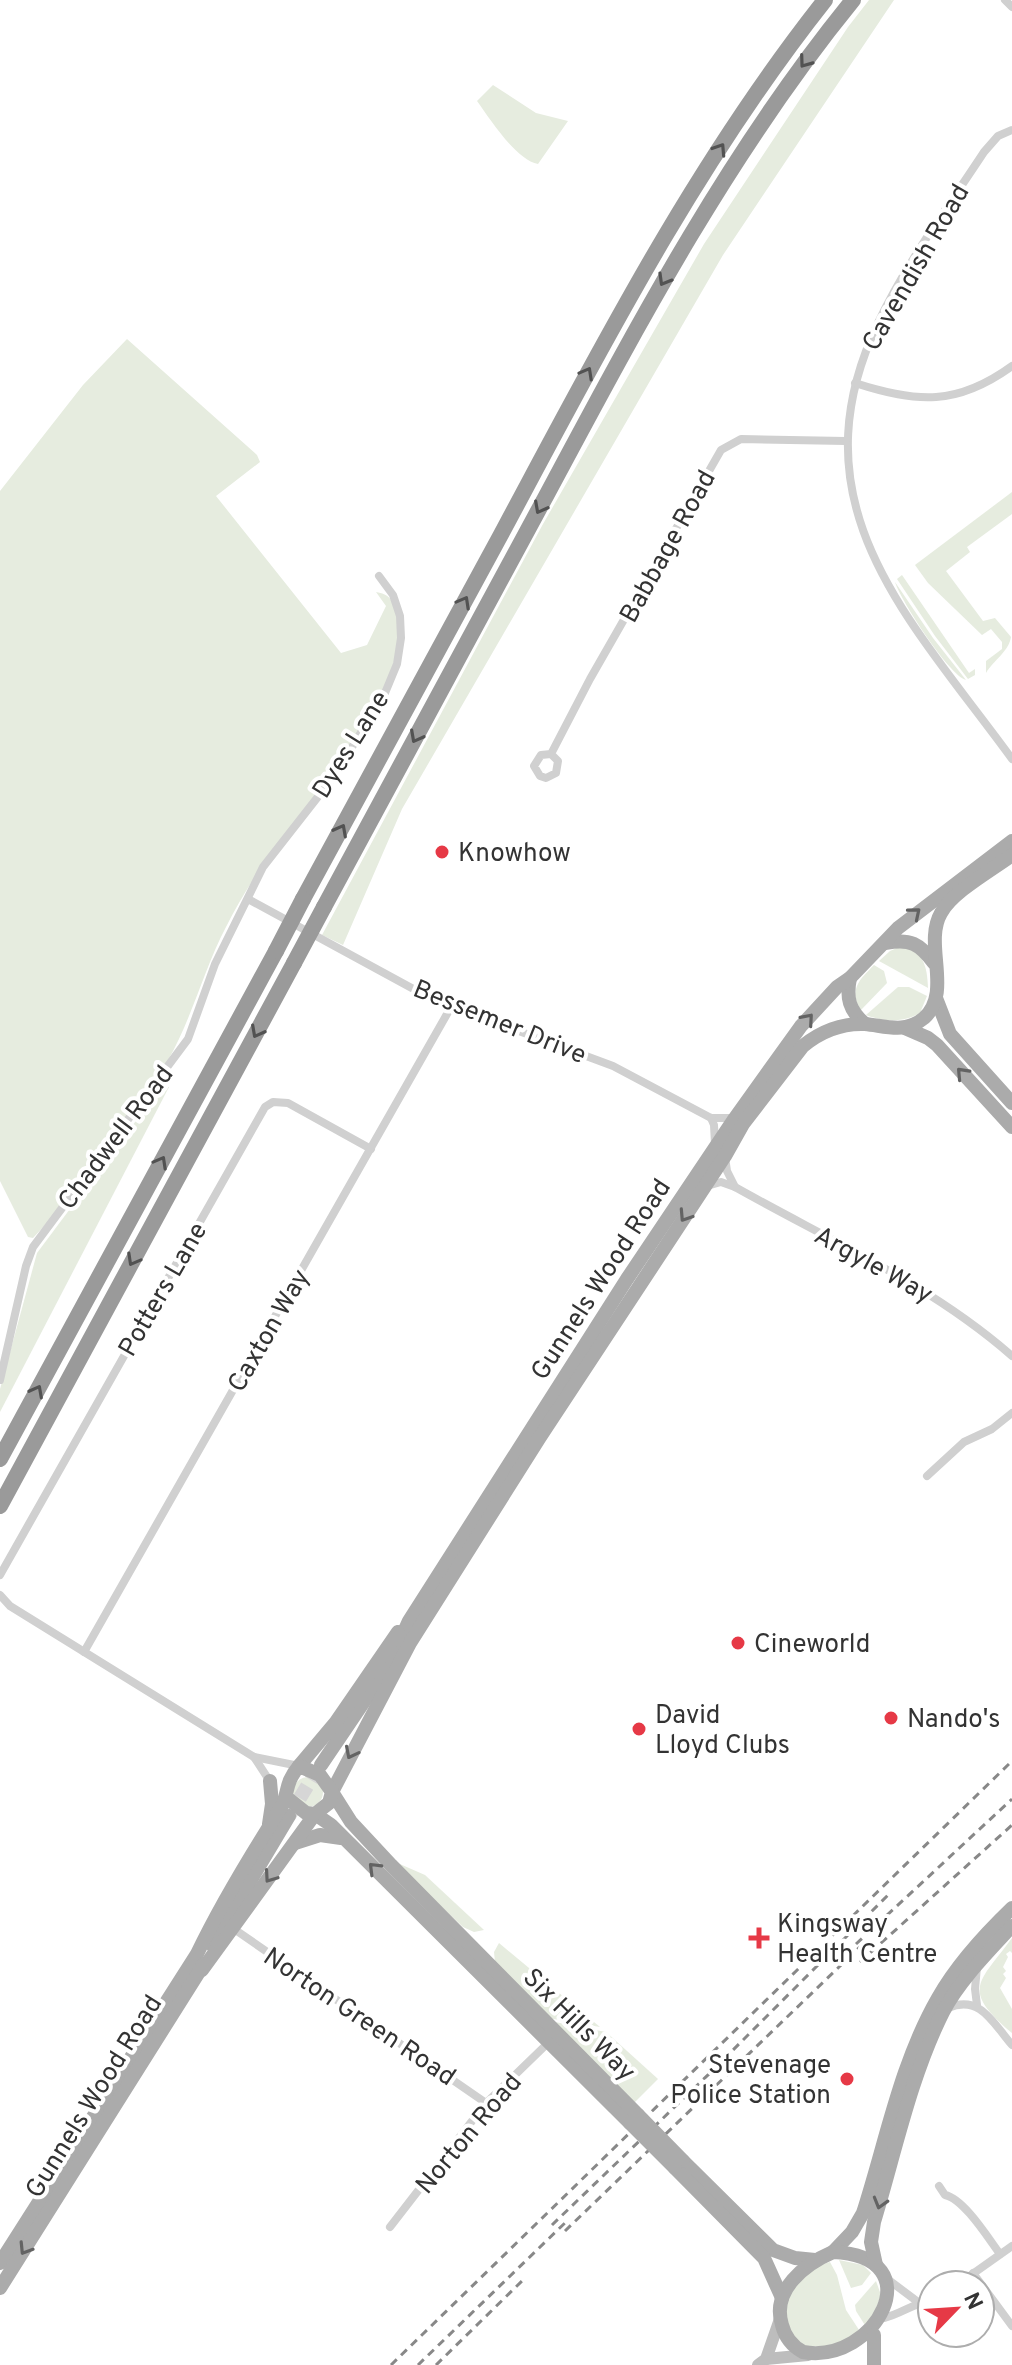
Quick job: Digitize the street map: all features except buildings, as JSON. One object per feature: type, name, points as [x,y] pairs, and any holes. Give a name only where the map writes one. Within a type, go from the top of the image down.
[{"type":"highway","points":[[0,1459],[571,403],[675,218],[772,72],[825,0]]},
{"type":"highway","points":[[0,1506],[692,230],[798,72],[853,0]]},
{"type":"main road","name":"Gunnels Wood Road","points":[[0,2288],[202,1970],[315,1814],[329,1803],[410,1643],[540,1437],[704,1188],[735,1118],[801,1026],[837,987],[924,906],[1012,841]]},
{"type":"main road","points":[[1012,856],[950,902],[940,913],[935,932],[934,963],[936,998],[950,1034],[1012,1103]]},
{"type":"main road","points":[[886,943],[908,940],[924,949],[934,963]]},
{"type":"main road","points":[[850,978],[847,991],[849,1004],[865,1024]]},
{"type":"main road","points":[[905,1028],[925,1017],[936,998]]},
{"type":"main road","name":"Gunnels Wood Road","points":[[321,1765],[390,1663],[409,1621],[627,1279],[803,1046],[825,1032],[865,1024],[905,1028]]},
{"type":"main road","points":[[905,1028],[937,1045],[1012,1127]]},
{"type":"main road","name":"Gunnels Wood Road","points":[[0,2263],[197,1954],[220,1907],[286,1797],[287,1783],[336,1722],[398,1632],[409,1621]]},
{"type":"main road","name":"Gunnels Wood Road","points":[[390,1663],[410,1643]]},
{"type":"main road","points":[[299,1766],[320,1775],[332,1792]]},
{"type":"main road","points":[[269,1824],[272,1804],[270,1781]]},
{"type":"main road","name":"Six Hills Way","points":[[332,1792],[351,1822],[380,1854],[679,2164],[773,2250],[795,2258],[815,2260]]},
{"type":"main road","points":[[286,1797],[306,1813],[315,1814]]},
{"type":"main road","name":"Six Hills Way","points":[[315,1814],[331,1825],[549,2042],[634,2119]]},
{"type":"main road","name":"Gunnels Wood Road","points":[[202,1970],[216,1936],[289,1816]]},
{"type":"main road","points":[[294,1843],[320,1835],[341,1838]]},
{"type":"main road","points":[[1012,1908],[984,1935],[957,1969],[927,2017],[913,2050],[863,2213],[852,2232],[833,2252],[815,2260],[796,2276],[782,2298],[780,2319],[762,2362],[836,2360],[847,2356],[874,2335],[884,2318],[887,2298],[871,2242],[874,2222],[914,2087],[944,2009],[1012,1926]]},
{"type":"main road","name":"Gunnels Wood Road","points":[[197,1954],[216,1936]]},
{"type":"main road","name":"Six Hills Way","points":[[679,2164],[764,2258],[782,2298]]},
{"type":"main road","points":[[833,2252],[848,2253],[880,2270]]},
{"type":"main road","points":[[780,2319],[790,2342],[820,2359]]},
{"type":"main road","points":[[874,2335],[874,2365]]},
{"type":"street","points":[[1005,0],[1012,7]]},
{"type":"street","name":"Cavendish Road","points":[[1012,130],[991,142],[912,263],[876,326],[855,383],[846,441],[854,505],[869,547],[886,581],[1012,759]]},
{"type":"street","points":[[855,383],[914,398],[943,398],[983,385],[1012,366]]},
{"type":"street","name":"Babbage Road","points":[[551,754],[590,679],[721,450],[741,439],[846,441]]},
{"type":"street","name":"Dyes Lane","points":[[248,899],[263,867],[335,775],[385,693],[397,664],[400,616],[393,595],[379,576]]},
{"type":"street","name":"Bessemer Drive","points":[[248,899],[451,1007],[613,1066],[711,1118],[735,1118]]},
{"type":"street","name":"Chadwell Road","points":[[0,1380],[33,1247],[188,1039],[215,964],[248,899]]},
{"type":"street","name":"Caxton Way","points":[[84,1652],[451,1007]]},
{"type":"street","name":"Potters Lane","points":[[0,1575],[265,1107],[273,1102],[288,1103],[371,1149]]},
{"type":"street","points":[[711,1118],[720,1152],[735,1187]]},
{"type":"street","points":[[704,1188],[716,1182],[735,1187]]},
{"type":"street","name":"Argyle Way","points":[[735,1187],[915,1285],[1010,1350]]},
{"type":"street","points":[[927,1476],[968,1439],[992,1429],[1012,1413]]},
{"type":"street","points":[[0,1595],[10,1606],[254,1757],[299,1766]]},
{"type":"street","points":[[254,1757],[270,1781],[286,1797]]},
{"type":"street","name":"Norton Green Road","points":[[234,1929],[486,2103]]},
{"type":"street","points":[[977,1965],[977,2005]]},
{"type":"street","points":[[944,2009],[966,2002],[977,2005],[1012,2045]]},
{"type":"street","name":"Norton Road","points":[[390,2227],[486,2103],[549,2042]]},
{"type":"street","points":[[939,2186],[945,2195],[954,2197],[1000,2254]]},
{"type":"street","points":[[979,2269],[1012,2246]]},
{"type":"street","points":[[880,2270],[916,2300]]},
{"type":"street","points":[[884,2318],[916,2303]]},
{"type":"street","points":[[996,2304],[1012,2326]]},
{"type":"shaded area","points":[[869,0],[894,0],[723,255],[402,809],[343,945],[322,935],[543,524],[704,244]]},
{"type":"shaded area","points":[[493,85],[536,113],[568,121],[538,164],[512,147],[477,101]]},
{"type":"shaded area","points":[[127,339],[257,455],[260,462],[216,496],[341,653],[367,645],[386,606],[376,592],[387,596],[393,603],[398,641],[389,676],[372,713],[235,909],[167,1062],[57,1212],[33,1238],[28,1237],[0,1181],[0,491],[83,385]]},
{"type":"shaded area","points":[[1012,492],[1012,514],[967,547],[970,552],[946,571],[983,621],[995,618],[1011,637],[986,673],[986,661],[1002,649],[1002,642],[991,629],[982,635],[928,583],[915,565]]},
{"type":"shaded area","points":[[902,575],[969,673],[975,669],[975,675],[968,679],[935,636],[897,579]]},
{"type":"shaded area","points":[[895,582],[966,680],[958,675],[926,636]]},
{"type":"shaded area","points":[[899,947],[919,955],[927,973],[928,988],[879,961]]},
{"type":"shaded area","points":[[874,965],[884,971],[887,983],[861,1010],[857,1003],[857,985]]},
{"type":"shaded area","points":[[898,987],[909,987],[927,996],[920,1013],[907,1019],[893,1020],[866,1015]]},
{"type":"shaded area","points":[[162,1086],[169,1087],[0,1412],[0,1389],[37,1253]]},
{"type":"shaded area","points":[[308,1777],[319,1781],[323,1792],[319,1803],[308,1807],[297,1803],[293,1792],[297,1781]]},
{"type":"shaded area","points":[[393,1861],[425,1875],[484,1930],[474,1932],[463,1927]]},
{"type":"shaded area","points":[[1012,1938],[1012,1953],[1006,1954],[1008,1957],[1003,1967],[1006,1978],[1000,1988],[1012,2009],[1012,2033],[985,2006],[980,1986]]},
{"type":"shaded area","points":[[499,1943],[600,2027],[548,2018],[495,1962],[494,1952]]},
{"type":"shaded area","points":[[555,2022],[606,2032],[658,2079],[634,2103]]},
{"type":"shaded area","points":[[839,2260],[863,2265],[871,2273],[862,2285],[851,2288]]},
{"type":"shaded area","points":[[830,2262],[837,2275],[846,2310],[863,2336],[852,2346],[802,2346],[792,2334],[786,2319],[789,2298],[801,2279]]},
{"type":"shaded area","points":[[876,2281],[881,2295],[868,2330],[855,2305]]},
{"type":"tunnel","points":[[289,1816],[320,1765]]},
{"type":"railway","points":[[391,2365],[1011,1762]]},
{"type":"railway","points":[[856,1944],[1012,1799]]},
{"type":"railway","points":[[860,1962],[1012,1825]]},
{"type":"railway","points":[[552,2225],[889,1894]]},
{"type":"railway","points":[[565,2231],[867,1940]]},
{"type":"railway","points":[[418,2365],[568,2220]]},
{"type":"railway","points":[[436,2365],[523,2280]]},
{"type":"place","name":"Knowhow","points":[[442,852]]},
{"type":"place","name":"Cineworld","points":[[738,1643]]},
{"type":"place","name":"Nando's","points":[[891,1718]]},
{"type":"place","name":"David Lloyd Clubs","points":[[639,1729]]},
{"type":"place","name":"Kingsway Health Centre","points":[[759,1938]]},
{"type":"place","name":"Stevenage Police Station","points":[[847,2079]]}]
